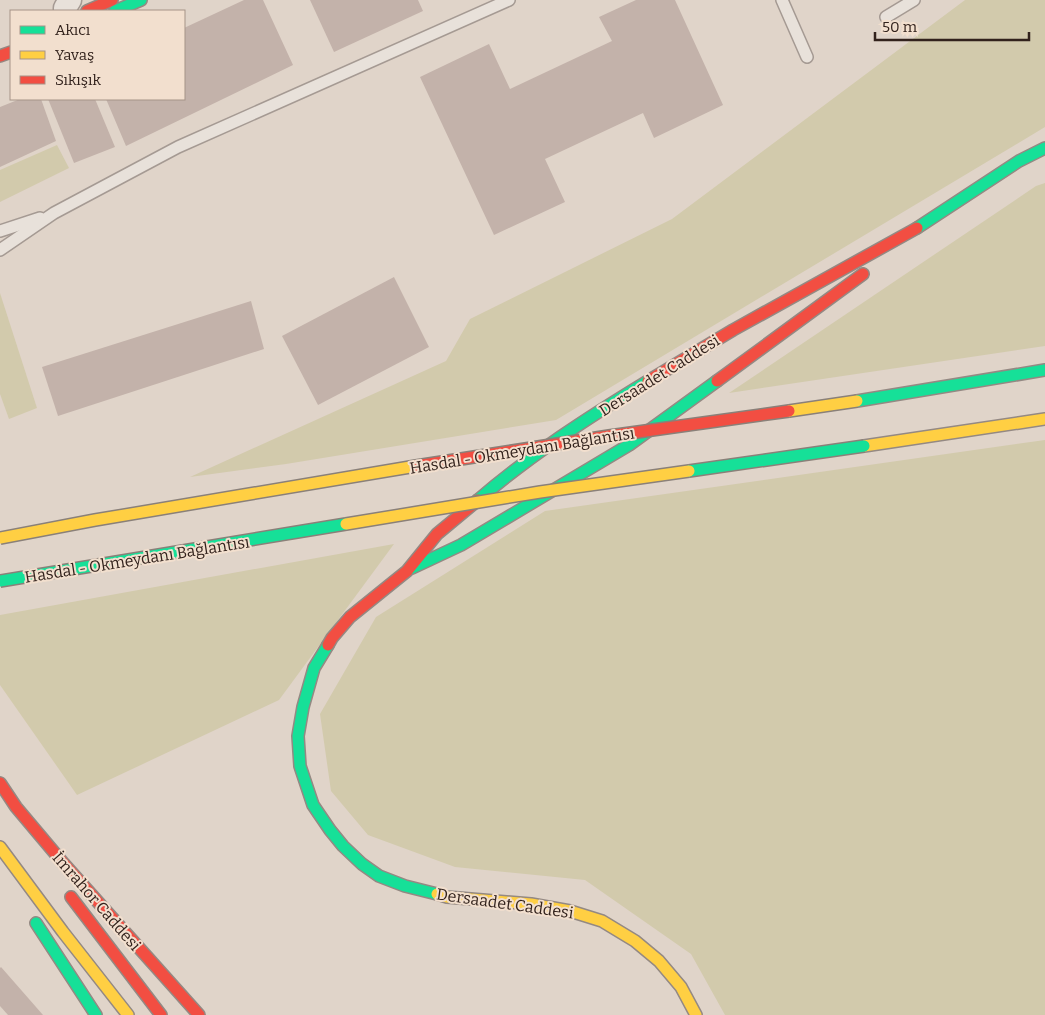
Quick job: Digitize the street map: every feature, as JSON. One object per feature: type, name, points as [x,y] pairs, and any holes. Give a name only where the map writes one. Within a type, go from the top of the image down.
[{"type":"main road","points":[[89,10],[112,0]]},
{"type":"main road","points":[[117,10],[141,0]]},
{"type":"main road","name":"Dersaadet Caddesi","points":[[696,1015],[681,987],[659,961],[635,941],[602,921],[570,911],[531,904],[448,897],[405,886],[379,876],[362,864],[343,846],[313,805],[300,766],[298,736],[303,706],[314,668],[332,638],[350,618],[406,571],[437,534],[494,486],[557,440],[733,330],[912,231],[1019,161],[1045,148]]},
{"type":"main road","name":"Dersaadet Caddesi","points":[[406,571],[461,545],[629,445],[874,265],[912,231]]},
{"type":"main road","name":"Hasdal - Okmeydanı Bağlantısı","points":[[0,538],[95,520],[467,457],[857,401],[1045,370]]},
{"type":"main road","name":"Hasdal - Okmeydanı Bağlantısı","points":[[0,582],[531,494],[1045,419]]},
{"type":"main road","name":"İmrahor Caddesi","points":[[0,783],[16,807],[64,864],[199,1015]]},
{"type":"main road","points":[[16,807],[47,861]]},
{"type":"main road","points":[[0,848],[21,894]]},
{"type":"main road","points":[[0,848],[128,1015]]},
{"type":"main road","points":[[64,886],[161,1015]]},
{"type":"main road","points":[[29,910],[96,1015]]},
{"type":"lane","points":[[0,250],[54,213],[178,147],[509,0]]},
{"type":"lane","points":[[782,0],[807,57]]},
{"type":"lane","points":[[886,17],[914,0]]},
{"type":"lane","points":[[0,231],[54,213]]},
{"type":"shaded area","points":[[965,0],[1045,0],[1045,127],[556,420],[286,464],[190,477],[446,361],[470,319],[672,219]]},
{"type":"shaded area","points":[[57,145],[69,168],[0,202],[0,170]]},
{"type":"shaded area","points":[[1045,183],[1045,346],[729,393],[1036,186]]},
{"type":"shaded area","points":[[0,293],[37,408],[9,419],[0,394]]},
{"type":"shaded area","points":[[1045,440],[1045,1015],[725,1015],[691,954],[585,880],[455,867],[368,835],[331,791],[320,714],[376,617],[545,511]]},
{"type":"shaded area","points":[[394,544],[279,700],[77,795],[0,685],[0,615]]},
{"type":"building","points":[[244,0],[263,0],[293,65],[126,146],[106,100],[185,100],[185,28]]},
{"type":"building","points":[[310,0],[418,0],[423,11],[334,52]]},
{"type":"building","points":[[636,0],[675,0],[723,105],[654,138],[643,113],[545,159],[565,202],[494,235],[420,77],[489,44],[510,89],[612,41],[599,17]]},
{"type":"building","points":[[18,100],[41,100],[56,141],[0,167],[0,107]]},
{"type":"building","points":[[48,100],[95,100],[115,147],[74,163]]},
{"type":"building","points":[[394,277],[429,347],[318,405],[282,336]]},
{"type":"building","points":[[251,301],[264,349],[58,416],[42,367]]},
{"type":"building","points":[[1,967],[43,1015],[8,1015],[0,1006]]},
{"type":"traffic: fast","points":[[117,10],[141,0]]},
{"type":"traffic: fast","points":[[917,228],[1019,161],[1045,148]]},
{"type":"traffic: fast","points":[[857,401],[1045,370]]},
{"type":"traffic: fast","points":[[478,500],[518,467],[560,437],[648,381]]},
{"type":"traffic: fast","points":[[412,568],[461,545],[629,445],[717,381]]},
{"type":"traffic: fast","points":[[689,471],[864,446]]},
{"type":"traffic: fast","points":[[0,581],[346,524]]},
{"type":"traffic: fast","points":[[328,645],[314,668],[303,707],[298,736],[300,766],[313,805],[343,846],[362,864],[379,876],[405,886],[437,894]]},
{"type":"traffic: fast","points":[[36,923],[96,1015]]},
{"type":"traffic: slow","points":[[789,411],[857,401]]},
{"type":"traffic: slow","points":[[864,446],[1045,419]]},
{"type":"traffic: slow","points":[[0,538],[95,520],[416,466]]},
{"type":"traffic: slow","points":[[346,524],[540,492],[689,471]]},
{"type":"traffic: slow","points":[[0,847],[128,1015]]},
{"type":"traffic: slow","points":[[437,894],[447,897],[531,904],[570,911],[602,921],[635,941],[659,961],[681,987],[696,1015]]},
{"type":"traffic: jam","points":[[89,10],[112,0]]},
{"type":"traffic: jam","points":[[0,56],[10,52]]},
{"type":"traffic: jam","points":[[648,381],[733,330],[917,228]]},
{"type":"traffic: jam","points":[[717,381],[863,274]]},
{"type":"traffic: jam","points":[[416,466],[609,436],[789,411]]},
{"type":"traffic: jam","points":[[328,645],[350,617],[407,571],[437,534],[478,500]]},
{"type":"traffic: jam","points":[[0,783],[16,807],[64,864],[199,1015]]},
{"type":"traffic: jam","points":[[71,897],[161,1015]]}]
